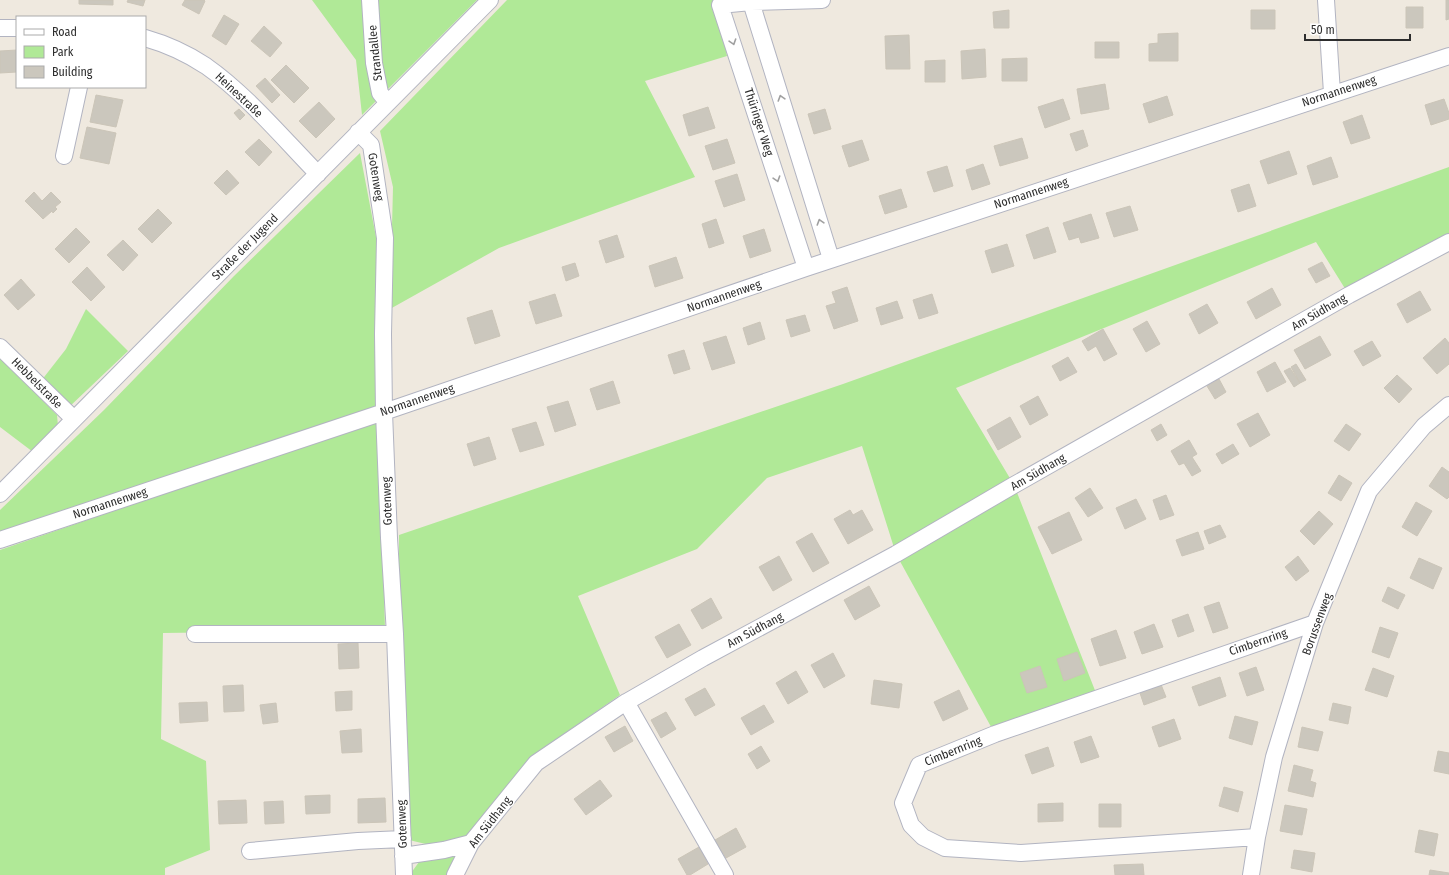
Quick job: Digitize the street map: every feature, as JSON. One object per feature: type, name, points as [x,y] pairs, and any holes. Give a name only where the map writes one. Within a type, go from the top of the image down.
[{"type":"street","name":"Strandallee","points":[[370,0],[374,63],[380,93],[388,103]]},
{"type":"street","name":"Straße der Jugend","points":[[0,494],[490,0]]},
{"type":"street","name":"Thüringer Weg","points":[[806,268],[720,5],[751,2],[822,0]]},
{"type":"street","points":[[1326,0],[1332,93]]},
{"type":"street","points":[[751,2],[831,259]]},
{"type":"street","points":[[0,28],[16,28]]},
{"type":"street","name":"Heinestraße","points":[[146,38],[158,42],[205,65],[223,79],[244,97],[318,174]]},
{"type":"street","name":"Normannenweg","points":[[0,540],[384,412],[831,259],[1332,93],[1449,56]]},
{"type":"street","points":[[64,156],[79,88]]},
{"type":"street","name":"Gotenweg","points":[[358,132],[371,146],[385,238],[383,334],[384,412],[389,538],[395,634],[404,875]]},
{"type":"street","name":"Am Südhang","points":[[455,875],[471,844],[536,764],[626,702],[703,658],[896,554],[1021,481],[1342,299],[1449,242]]},
{"type":"street","name":"Hebbelstraße","points":[[0,347],[74,420]]},
{"type":"street","name":"Borussenweg","points":[[1251,875],[1257,837],[1274,757],[1315,623],[1369,491],[1424,426],[1449,405]]},
{"type":"street","name":"Cimbernring","points":[[1257,837],[1021,853],[945,848],[923,837],[911,825],[903,803],[919,764],[995,734],[1315,623]]},
{"type":"street","points":[[195,634],[395,634]]},
{"type":"street","points":[[626,702],[725,875]]},
{"type":"street","points":[[250,851],[358,841],[403,839]]},
{"type":"street","points":[[403,856],[444,850],[471,844]]},
{"type":"green space","points":[[312,0],[477,0],[362,115],[356,60]]},
{"type":"green space","points":[[507,0],[716,0],[727,56],[645,81],[695,177],[499,248],[390,309],[393,187],[380,131]]},
{"type":"green space","points":[[360,153],[376,237],[378,333],[382,406],[0,534],[0,510],[104,410],[234,276]]},
{"type":"green space","points":[[1449,167],[1449,242],[1349,295],[1316,242],[956,388],[1014,485],[1098,698],[995,734],[896,554],[862,446],[767,478],[697,549],[578,596],[620,695],[531,757],[470,836],[430,845],[409,840],[399,630],[399,535],[843,384]]},
{"type":"green space","points":[[86,309],[128,351],[67,409],[41,381],[66,349]]},
{"type":"green space","points":[[0,358],[57,415],[58,426],[33,452],[0,427]]},
{"type":"green space","points":[[380,422],[385,630],[163,633],[161,739],[206,761],[210,850],[165,868],[165,875],[0,875],[0,550]]},
{"type":"green space","points":[[462,854],[451,875],[411,875],[419,862]]},
{"type":"building","points":[[79,0],[113,0],[113,5],[79,4]]},
{"type":"building","points":[[128,0],[145,0],[143,6],[127,2]]},
{"type":"building","points":[[185,0],[205,1],[199,14],[182,5]]},
{"type":"building","points":[[1446,0],[1449,0],[1449,19],[1446,20]]},
{"type":"building","points":[[1406,7],[1423,7],[1423,28],[1406,28]]},
{"type":"building","points":[[1009,10],[1009,28],[994,28],[993,12]]},
{"type":"building","points":[[1251,10],[1275,10],[1275,29],[1251,29]]},
{"type":"building","points":[[224,15],[239,24],[226,45],[212,36]]},
{"type":"building","points":[[264,26],[282,43],[270,57],[251,41]]},
{"type":"building","points":[[1178,33],[1178,61],[1149,61],[1149,44],[1158,43],[1158,34]]},
{"type":"building","points":[[909,35],[910,69],[886,69],[885,36]]},
{"type":"building","points":[[1095,42],[1119,42],[1119,58],[1095,58]]},
{"type":"building","points":[[985,49],[986,77],[962,79],[961,51]]},
{"type":"building","points":[[16,50],[16,72],[0,73],[0,51]]},
{"type":"building","points":[[1027,58],[1027,81],[1002,81],[1002,59]]},
{"type":"building","points":[[945,60],[945,82],[925,82],[925,61]]},
{"type":"building","points":[[286,65],[309,88],[294,103],[271,80]]},
{"type":"building","points":[[265,78],[280,95],[272,103],[256,86]]},
{"type":"building","points":[[1105,84],[1109,109],[1081,114],[1077,89]]},
{"type":"building","points":[[96,95],[123,100],[116,127],[90,122]]},
{"type":"building","points":[[1167,96],[1173,115],[1149,123],[1143,104]]},
{"type":"building","points":[[1063,99],[1070,119],[1045,128],[1038,107]]},
{"type":"building","points":[[1444,99],[1449,113],[1449,119],[1431,125],[1425,105]]},
{"type":"building","points":[[319,102],[335,119],[316,138],[299,121]]},
{"type":"building","points":[[708,107],[715,128],[689,136],[683,115]]},
{"type":"building","points":[[239,109],[245,115],[240,120],[234,113]]},
{"type":"building","points":[[825,109],[831,129],[814,134],[808,114]]},
{"type":"building","points":[[1362,115],[1370,138],[1351,144],[1343,122]]},
{"type":"building","points":[[87,127],[116,133],[109,164],[80,158]]},
{"type":"building","points":[[1083,130],[1088,146],[1076,151],[1070,134]]},
{"type":"building","points":[[1022,138],[1028,158],[1000,166],[994,146]]},
{"type":"building","points":[[259,139],[272,152],[259,166],[245,152]]},
{"type":"building","points":[[727,139],[735,163],[713,170],[705,146]]},
{"type":"building","points":[[862,140],[869,160],[849,167],[842,146]]},
{"type":"building","points":[[1289,151],[1297,174],[1268,184],[1260,161]]},
{"type":"building","points":[[1331,157],[1338,177],[1313,185],[1307,166]]},
{"type":"building","points":[[983,164],[990,184],[972,190],[966,170]]},
{"type":"building","points":[[947,166],[953,186],[934,192],[927,172]]},
{"type":"building","points":[[227,170],[239,183],[226,195],[214,183]]},
{"type":"building","points":[[737,174],[745,200],[724,207],[715,181]]},
{"type":"building","points":[[1249,184],[1256,206],[1238,212],[1231,190]]},
{"type":"building","points":[[901,189],[907,207],[885,214],[879,196]]},
{"type":"building","points":[[34,192],[42,201],[51,192],[61,202],[55,207],[57,209],[53,213],[52,211],[43,219],[25,201]]},
{"type":"building","points":[[1130,206],[1138,230],[1114,237],[1106,213]]},
{"type":"building","points":[[158,209],[172,223],[152,243],[138,229]]},
{"type":"building","points":[[1091,214],[1099,238],[1081,243],[1079,237],[1069,240],[1063,223]]},
{"type":"building","points":[[716,219],[724,243],[709,248],[702,224]]},
{"type":"building","points":[[1048,227],[1056,252],[1034,259],[1026,235]]},
{"type":"building","points":[[76,228],[90,242],[69,263],[55,249]]},
{"type":"building","points":[[764,229],[771,251],[750,258],[743,236]]},
{"type":"building","points":[[617,235],[624,257],[606,263],[599,241]]},
{"type":"building","points":[[123,240],[138,255],[123,271],[107,255]]},
{"type":"building","points":[[1007,244],[1014,266],[992,273],[985,251]]},
{"type":"building","points":[[676,257],[683,278],[655,287],[649,266]]},
{"type":"building","points":[[1322,262],[1330,276],[1316,283],[1308,269]]},
{"type":"building","points":[[575,263],[579,276],[566,281],[562,267]]},
{"type":"building","points":[[87,267],[105,287],[91,301],[72,282]]},
{"type":"building","points":[[21,279],[35,295],[18,310],[4,295]]},
{"type":"building","points":[[847,287],[858,321],[834,329],[826,306],[836,303],[832,292]]},
{"type":"building","points":[[1272,288],[1281,305],[1256,319],[1247,302]]},
{"type":"building","points":[[1420,291],[1431,310],[1407,323],[1397,304]]},
{"type":"building","points":[[555,294],[562,316],[536,324],[529,302]]},
{"type":"building","points":[[932,294],[938,313],[919,319],[913,300]]},
{"type":"building","points":[[897,301],[903,318],[881,325],[876,308]]},
{"type":"building","points":[[1207,304],[1218,323],[1199,334],[1189,314]]},
{"type":"building","points":[[492,310],[500,336],[475,344],[467,318]]},
{"type":"building","points":[[805,315],[810,331],[791,337],[786,320]]},
{"type":"building","points":[[1147,321],[1160,344],[1146,352],[1133,329]]},
{"type":"building","points":[[760,322],[765,339],[748,345],[743,328]]},
{"type":"building","points":[[1103,329],[1117,354],[1104,361],[1096,346],[1088,351],[1082,341]]},
{"type":"building","points":[[726,336],[735,363],[712,370],[703,343]]},
{"type":"building","points":[[1320,336],[1331,355],[1305,369],[1294,350]]},
{"type":"building","points":[[1445,338],[1449,343],[1449,364],[1437,374],[1423,358]]},
{"type":"building","points":[[1372,341],[1381,356],[1363,366],[1354,351]]},
{"type":"building","points":[[684,350],[690,369],[674,374],[668,355]]},
{"type":"building","points":[[1068,357],[1077,372],[1060,381],[1052,366]]},
{"type":"building","points":[[1275,362],[1286,382],[1267,392],[1257,372]]},
{"type":"building","points":[[1296,364],[1306,380],[1300,383],[1291,367]]},
{"type":"building","points":[[1290,368],[1300,383],[1294,387],[1284,371]]},
{"type":"building","points":[[1397,375],[1412,389],[1399,403],[1384,388]]},
{"type":"building","points":[[1219,379],[1226,392],[1215,399],[1207,386]]},
{"type":"building","points":[[613,381],[620,403],[597,410],[590,389]]},
{"type":"building","points":[[1038,396],[1048,415],[1030,425],[1020,406]]},
{"type":"building","points":[[568,401],[576,425],[555,432],[547,407]]},
{"type":"building","points":[[1258,413],[1270,435],[1250,447],[1237,424]]},
{"type":"building","points":[[1010,417],[1021,437],[998,450],[987,430]]},
{"type":"building","points":[[536,422],[544,445],[520,452],[512,429]]},
{"type":"building","points":[[1161,424],[1167,435],[1157,441],[1151,430]]},
{"type":"building","points":[[1346,424],[1361,434],[1349,451],[1334,441]]},
{"type":"building","points":[[489,437],[496,459],[474,466],[467,444]]},
{"type":"building","points":[[1189,440],[1197,454],[1192,457],[1201,471],[1192,476],[1184,463],[1179,465],[1171,451]]},
{"type":"building","points":[[1233,444],[1239,454],[1222,464],[1216,454]]},
{"type":"building","points":[[1442,467],[1449,472],[1449,497],[1447,499],[1429,486]]},
{"type":"building","points":[[1339,475],[1352,483],[1341,501],[1328,493]]},
{"type":"building","points":[[1090,488],[1103,508],[1088,517],[1075,498]]},
{"type":"building","points":[[1166,495],[1174,515],[1160,520],[1153,500]]},
{"type":"building","points":[[1136,499],[1146,519],[1125,529],[1116,508]]},
{"type":"building","points":[[1416,502],[1432,511],[1417,536],[1402,527]]},
{"type":"building","points":[[850,510],[853,515],[862,510],[873,530],[848,544],[834,519]]},
{"type":"building","points":[[1319,511],[1333,524],[1314,545],[1300,531]]},
{"type":"building","points":[[1069,512],[1082,540],[1052,554],[1038,527]]},
{"type":"building","points":[[1220,525],[1226,537],[1209,544],[1204,531]]},
{"type":"building","points":[[1198,532],[1204,549],[1182,556],[1176,540]]},
{"type":"building","points":[[812,533],[829,563],[813,572],[796,542]]},
{"type":"building","points":[[779,556],[792,580],[773,591],[759,567]]},
{"type":"building","points":[[1298,556],[1309,571],[1296,581],[1285,567]]},
{"type":"building","points":[[1419,558],[1442,568],[1433,589],[1410,578]]},
{"type":"building","points":[[869,586],[880,606],[855,620],[844,600]]},
{"type":"building","points":[[1388,587],[1405,595],[1398,609],[1382,601]]},
{"type":"building","points":[[711,598],[722,618],[702,629],[691,610]]},
{"type":"building","points":[[1219,602],[1228,628],[1213,633],[1204,607]]},
{"type":"building","points":[[1188,614],[1194,631],[1178,637],[1172,620]]},
{"type":"building","points":[[679,624],[691,645],[667,658],[655,637]]},
{"type":"building","points":[[1154,624],[1163,647],[1142,654],[1134,632]]},
{"type":"building","points":[[1380,627],[1398,633],[1389,658],[1372,652]]},
{"type":"building","points":[[1116,630],[1126,658],[1100,666],[1091,639]]},
{"type":"building","points":[[358,643],[359,668],[339,669],[338,644]]},
{"type":"building","points":[[1077,652],[1085,673],[1064,681],[1057,659]]},
{"type":"building","points":[[833,653],[845,676],[824,688],[811,665]]},
{"type":"building","points":[[1040,666],[1047,687],[1027,693],[1020,673]]},
{"type":"building","points":[[1256,667],[1264,690],[1247,696],[1239,673]]},
{"type":"building","points":[[1373,668],[1394,676],[1387,697],[1365,690]]},
{"type":"building","points":[[796,671],[808,692],[788,704],[776,683]]},
{"type":"building","points":[[1220,677],[1226,696],[1199,706],[1192,687]]},
{"type":"building","points":[[874,680],[902,684],[899,708],[871,704]]},
{"type":"building","points":[[1160,682],[1166,697],[1144,705],[1139,690]]},
{"type":"building","points":[[243,685],[244,711],[224,712],[223,686]]},
{"type":"building","points":[[705,688],[715,705],[695,716],[685,699]]},
{"type":"building","points":[[959,690],[968,709],[943,721],[934,702]]},
{"type":"building","points":[[352,691],[352,710],[336,711],[335,692]]},
{"type":"building","points":[[207,702],[208,721],[180,723],[179,703]]},
{"type":"building","points":[[276,703],[278,722],[263,724],[260,705]]},
{"type":"building","points":[[1333,703],[1351,707],[1348,724],[1329,720]]},
{"type":"building","points":[[764,705],[774,722],[751,735],[741,718]]},
{"type":"building","points":[[666,712],[676,729],[661,738],[651,720]]},
{"type":"building","points":[[1235,716],[1258,722],[1252,745],[1229,738]]},
{"type":"building","points":[[1174,719],[1181,739],[1159,747],[1152,727]]},
{"type":"building","points":[[625,726],[633,741],[614,752],[605,737]]},
{"type":"building","points":[[1302,727],[1323,732],[1318,751],[1298,747]]},
{"type":"building","points":[[361,729],[362,752],[342,753],[340,731]]},
{"type":"building","points":[[1091,736],[1099,757],[1081,763],[1074,742]]},
{"type":"building","points":[[761,746],[770,761],[757,769],[748,754]]},
{"type":"building","points":[[1048,747],[1054,766],[1032,774],[1025,755]]},
{"type":"building","points":[[1438,751],[1449,753],[1449,774],[1434,771]]},
{"type":"building","points":[[1294,765],[1313,770],[1310,781],[1316,783],[1313,797],[1288,791]]},
{"type":"building","points":[[600,780],[612,796],[586,815],[574,799]]},
{"type":"building","points":[[1224,787],[1243,792],[1238,812],[1219,806]]},
{"type":"building","points":[[330,795],[330,813],[306,814],[305,796]]},
{"type":"building","points":[[385,798],[386,822],[358,823],[358,799]]},
{"type":"building","points":[[246,800],[247,823],[219,824],[218,801]]},
{"type":"building","points":[[283,801],[284,823],[265,824],[264,802]]},
{"type":"building","points":[[1063,803],[1063,821],[1038,822],[1038,804]]},
{"type":"building","points":[[1099,804],[1121,804],[1121,827],[1099,827]]},
{"type":"building","points":[[1285,805],[1307,809],[1302,835],[1280,831]]},
{"type":"building","points":[[736,828],[746,847],[726,858],[715,840]]},
{"type":"building","points":[[1419,830],[1438,834],[1434,856],[1415,852]]},
{"type":"building","points":[[699,847],[708,864],[690,875],[687,875],[678,859]]},
{"type":"building","points":[[1294,850],[1315,853],[1312,872],[1291,868]]},
{"type":"building","points":[[1143,864],[1144,875],[1115,875],[1114,865]]},
{"type":"building","points":[[1430,870],[1449,873],[1449,875],[1429,875]]}]
